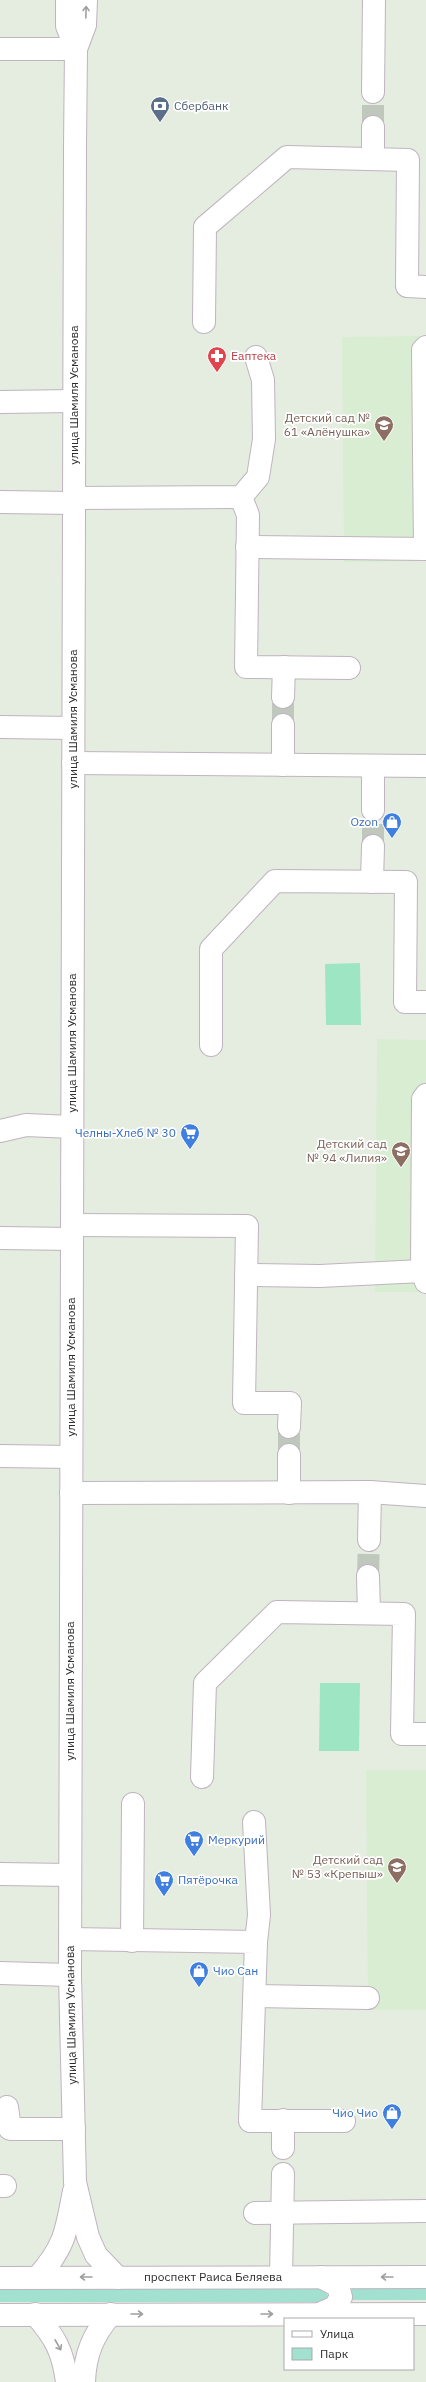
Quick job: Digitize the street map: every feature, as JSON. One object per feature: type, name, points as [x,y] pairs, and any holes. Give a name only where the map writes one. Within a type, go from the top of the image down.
[{"type":"street","name":"улица Шамиля Усманова","points":[[67,0],[67,26],[76,49]]},
{"type":"street","name":"улица Шамиля Усманова","points":[[38,2277],[55,2258],[65,2237],[75,2182],[70,1974],[74,401],[76,49],[85,25],[86,0]]},
{"type":"street","points":[[373,92],[374,0]]},
{"type":"street","points":[[0,49],[76,49]]},
{"type":"street","points":[[373,127],[373,159]]},
{"type":"street","points":[[204,322],[205,227],[288,157],[408,160],[407,286],[426,287]]},
{"type":"street","points":[[247,547],[425,549],[423,350],[426,347]]},
{"type":"street","points":[[0,502],[240,497],[258,477],[264,439],[263,380],[256,357]]},
{"type":"street","points":[[0,402],[74,401]]},
{"type":"street","points":[[240,497],[248,515],[246,667],[349,668]]},
{"type":"street","points":[[283,697],[284,667]]},
{"type":"street","points":[[283,725],[283,765]]},
{"type":"street","points":[[0,727],[73,728]]},
{"type":"street","points":[[73,763],[426,766]]},
{"type":"street","points":[[373,766],[373,810]]},
{"type":"street","points":[[372,882],[373,846]]},
{"type":"street","points":[[211,1044],[211,949],[276,881],[406,882],[406,1002],[426,1002]]},
{"type":"street","points":[[246,1275],[298,1274],[320,1276],[424,1276],[423,1099],[426,1095]]},
{"type":"street","points":[[0,1131],[26,1125],[72,1127]]},
{"type":"street","points":[[0,1238],[72,1232],[247,1226],[244,1403],[290,1403],[289,1427]]},
{"type":"street","points":[[289,1455],[289,1493]]},
{"type":"street","points":[[0,1456],[71,1457]]},
{"type":"street","points":[[369,1540],[370,1492]]},
{"type":"street","points":[[71,1493],[370,1492],[426,1496]]},
{"type":"street","points":[[368,1576],[369,1613]]},
{"type":"street","points":[[202,1777],[205,1682],[277,1612],[404,1614],[402,1734],[426,1734]]},
{"type":"street","points":[[132,1941],[133,1804]]},
{"type":"street","points":[[254,1822],[259,1915],[256,1942],[250,2121],[344,2121]]},
{"type":"street","points":[[0,1874],[70,1874]]},
{"type":"street","points":[[70,1939],[256,1942]]},
{"type":"street","points":[[0,1973],[70,1974]]},
{"type":"street","points":[[255,1996],[368,1998]]},
{"type":"street","points":[[7,2107],[10,2129],[74,2129]]},
{"type":"street","points":[[283,2120],[283,2148]]},
{"type":"street","points":[[281,2277],[283,2174]]},
{"type":"street","name":"улица Шамиля Усманова","points":[[75,2182],[91,2243],[96,2255],[118,2278]]},
{"type":"street","points":[[255,2213],[426,2211]]},
{"type":"street","points":[[319,2314],[335,2307],[341,2297],[338,2286],[322,2276]]},
{"type":"street","name":"проспект Раиса Беляева","points":[[0,2278],[322,2276],[426,2277]]},
{"type":"street","points":[[36,2314],[51,2332],[61,2350],[66,2382]]},
{"type":"street","points":[[84,2382],[84,2363],[91,2342],[111,2314]]},
{"type":"street","points":[[0,2315],[426,2314]]},
{"type":"shaded area","name":"Детский сад № 61 «Алёнушка»","points":[[426,336],[426,561],[344,562],[342,337]]},
{"type":"shaded area","name":"Детский сад № 94 «Лилия»","points":[[377,1039],[426,1040],[426,1292],[375,1292]]},
{"type":"shaded area","name":"Детский сад № 53 «Крепыш»","points":[[366,1770],[426,1770],[426,2010],[368,2010]]},
{"type":"green space","points":[[360,963],[361,1025],[326,1025],[325,964]]},
{"type":"green space","points":[[320,1683],[360,1683],[359,1751],[319,1751]]},
{"type":"green space","points":[[350,2285],[426,2285],[426,2300],[349,2300],[352,2291]]},
{"type":"green space","points":[[0,2287],[323,2288],[326,2290],[328,2297],[322,2302],[0,2302]]},
{"type":"tunnel","points":[[373,92],[373,127]]},
{"type":"tunnel","points":[[283,697],[283,725]]},
{"type":"tunnel","points":[[373,810],[373,846]]},
{"type":"tunnel","points":[[289,1427],[289,1455]]},
{"type":"tunnel","points":[[368,1576],[369,1540]]},
{"type":"place","name":"Сбербанк","points":[[160,123]]},
{"type":"place","name":"Еаптека","points":[[217,373]]},
{"type":"place","name":"Детский сад № 61 «Алёнушка»","points":[[384,442]]},
{"type":"place","name":"Ozon","points":[[392,839]]},
{"type":"place","name":"Челны-Хлеб № 30","points":[[190,1150]]},
{"type":"place","name":"Детский сад № 94 «Лилия»","points":[[401,1168]]},
{"type":"place","name":"Меркурий","points":[[194,1857]]},
{"type":"place","name":"Детский сад № 53 «Крепыш»","points":[[397,1884]]},
{"type":"place","name":"Пятёрочка","points":[[164,1897]]},
{"type":"place","name":"Чио Сан","points":[[199,1988]]},
{"type":"place","name":"Чио Чио","points":[[392,2130]]}]
